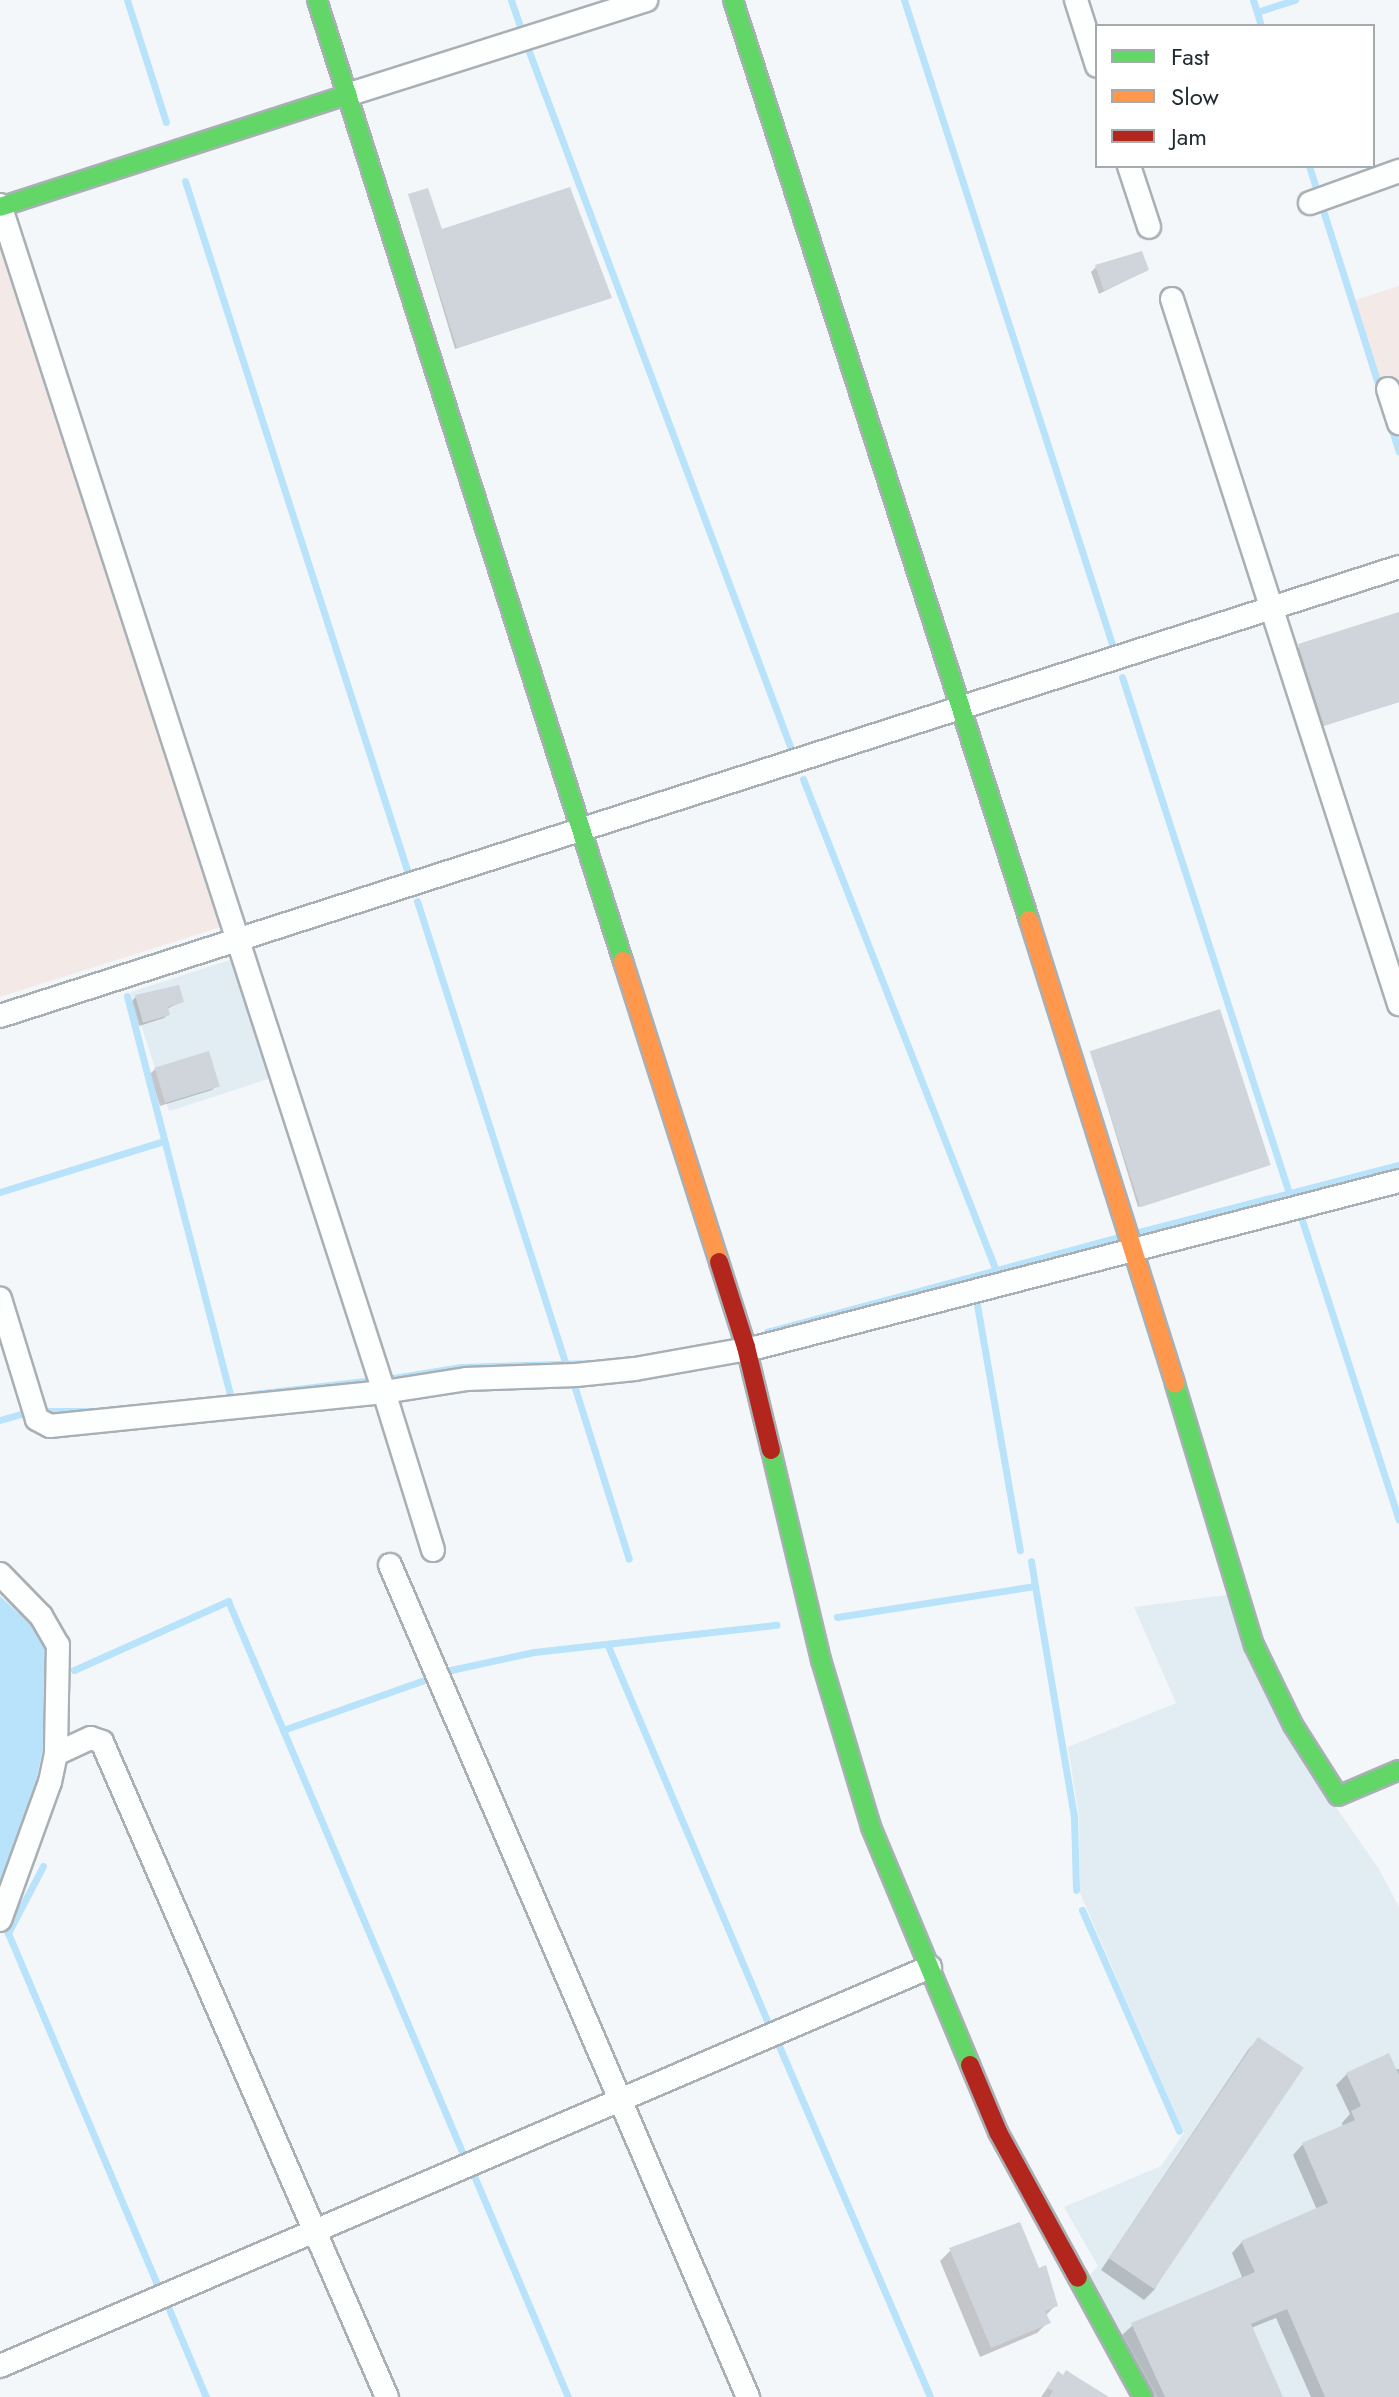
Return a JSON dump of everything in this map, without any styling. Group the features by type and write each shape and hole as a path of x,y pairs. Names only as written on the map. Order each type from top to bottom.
{"street":[{"path":"317,0 746,1347 821,1660 871,1827 998,2132 1143,2397"},
{"path":"433,1550 0,206 646,0"},
{"path":"733,0 1134,1247 1254,1645 1293,1725 1338,1796 1399,1770"},
{"path":"1076,0 1095,60"},
{"path":"1130,168 1149,227"},
{"path":"1317,200 1399,171"},
{"path":"1172,299 1399,1004"},
{"path":"1388,389 1399,423"},
{"path":"0,1016 1399,567"},
{"path":"0,1299 37,1419 50,1426 384,1392 466,1379 576,1375 635,1369 759,1347 1134,1247 1399,1181"},
{"path":"390,1565 617,2099 748,2397"},
{"path":"0,1574 41,1616 58,1645 56,1754 50,1782 0,1920"},
{"path":"56,1754 91,1738 102,1742 110,1757 387,2397"},
{"path":"0,2366 930,1967"}],"shaded area":[{"path":"0,222 221,927 0,997"},
{"path":"1399,286 1399,385 1383,390 1355,300"},
{"path":"236,958 275,1077 169,1111 130,992"},
{"path":"1234,1594 1324,1790 1379,1869 1399,1907 1399,2397 1158,2397 1090,2275 1098,2266 1064,2207 1161,2166 1184,2133 1080,1893 1079,1817 1068,1747 1176,1703 1134,1607"}],"water":[{"path":"0,1596 36,1629 47,1652 49,1721 34,1791 0,1887"}],"building":[{"path":"570,187 612,298 457,348 408,194 428,188 442,229"},
{"path":"1142,251 1149,270 1104,291 1095,265"},
{"path":"1399,612 1399,702 1324,726 1298,644"},
{"path":"179,985 184,1002 168,1007 170,1015 143,1023 135,995"},
{"path":"1220,1009 1271,1165 1140,1207 1090,1051"},
{"path":"209,1051 220,1086 165,1103 154,1068"},
{"path":"1258,2037 1304,2068 1154,2289 1109,2258"},
{"path":"1389,2053 1399,2075 1399,2397 1325,2397 1287,2309 1251,2324 1283,2397 1165,2397 1131,2323 1255,2272 1241,2241 1328,2203 1302,2143 1355,2120 1351,2111 1361,2106 1346,2073"},
{"path":"1020,2222 1039,2268 1046,2265 1058,2306 1045,2311 1051,2323 991,2348 949,2248"},
{"path":"1066,2370 1109,2397 1049,2397 1053,2391 1047,2388 1058,2371 1063,2375"}],"waterway":[{"path":"127,0 166,122"},
{"path":"511,0 521,29"},
{"path":"904,0 1112,644"},
{"path":"1253,0 1257,12 1295,0"},
{"path":"1257,12 1260,24"},
{"path":"528,49 790,746"},
{"path":"1310,168 1381,393"},
{"path":"185,181 407,870"},
{"path":"1390,424 1399,452"},
{"path":"1122,677 1289,1193"},
{"path":"803,779 995,1268"},
{"path":"417,901 567,1367"},
{"path":"127,996 231,1397"},
{"path":"0,1192 164,1141"},
{"path":"1139,1232 1399,1165"},
{"path":"1301,1217 1399,1520"},
{"path":"767,1332 1118,1237"},
{"path":"976,1299 1020,1550"},
{"path":"387,1379 461,1367 592,1363"},
{"path":"253,1394 373,1380"},
{"path":"574,1385 629,1559"},
{"path":"49,1411 98,1411"},
{"path":"0,1420 28,1412"},
{"path":"837,1617 1035,1586 1031,1561"},
{"path":"1035,1586 1074,1817 1076,1890"},
{"path":"74,1670 228,1601 283,1730 430,1678"},
{"path":"446,1671 534,1652 776,1625"},
{"path":"608,1646 769,2026"},
{"path":"283,1730 465,2158"},
{"path":"43,1866 8,1933 160,2291"},
{"path":"1082,1910 1179,2131"},
{"path":"776,2039 930,2397"},
{"path":"472,2171 568,2397"},
{"path":"166,2302 206,2397"}],"traffic: fast":[{"path":"317,0 623,961"},
{"path":"733,0 1029,920"},
{"path":"0,207 347,95"},
{"path":"1175,1384 1254,1645 1293,1725 1338,1796 1399,1770"},
{"path":"771,1450 821,1660 871,1827 970,2065"},
{"path":"1078,2278 1143,2397"}],"traffic: slow":[{"path":"1029,920 1175,1384"},
{"path":"623,961 719,1262"}],"traffic: jam":[{"path":"719,1262 746,1347 771,1450"},
{"path":"970,2065 998,2132 1078,2278"}]}
